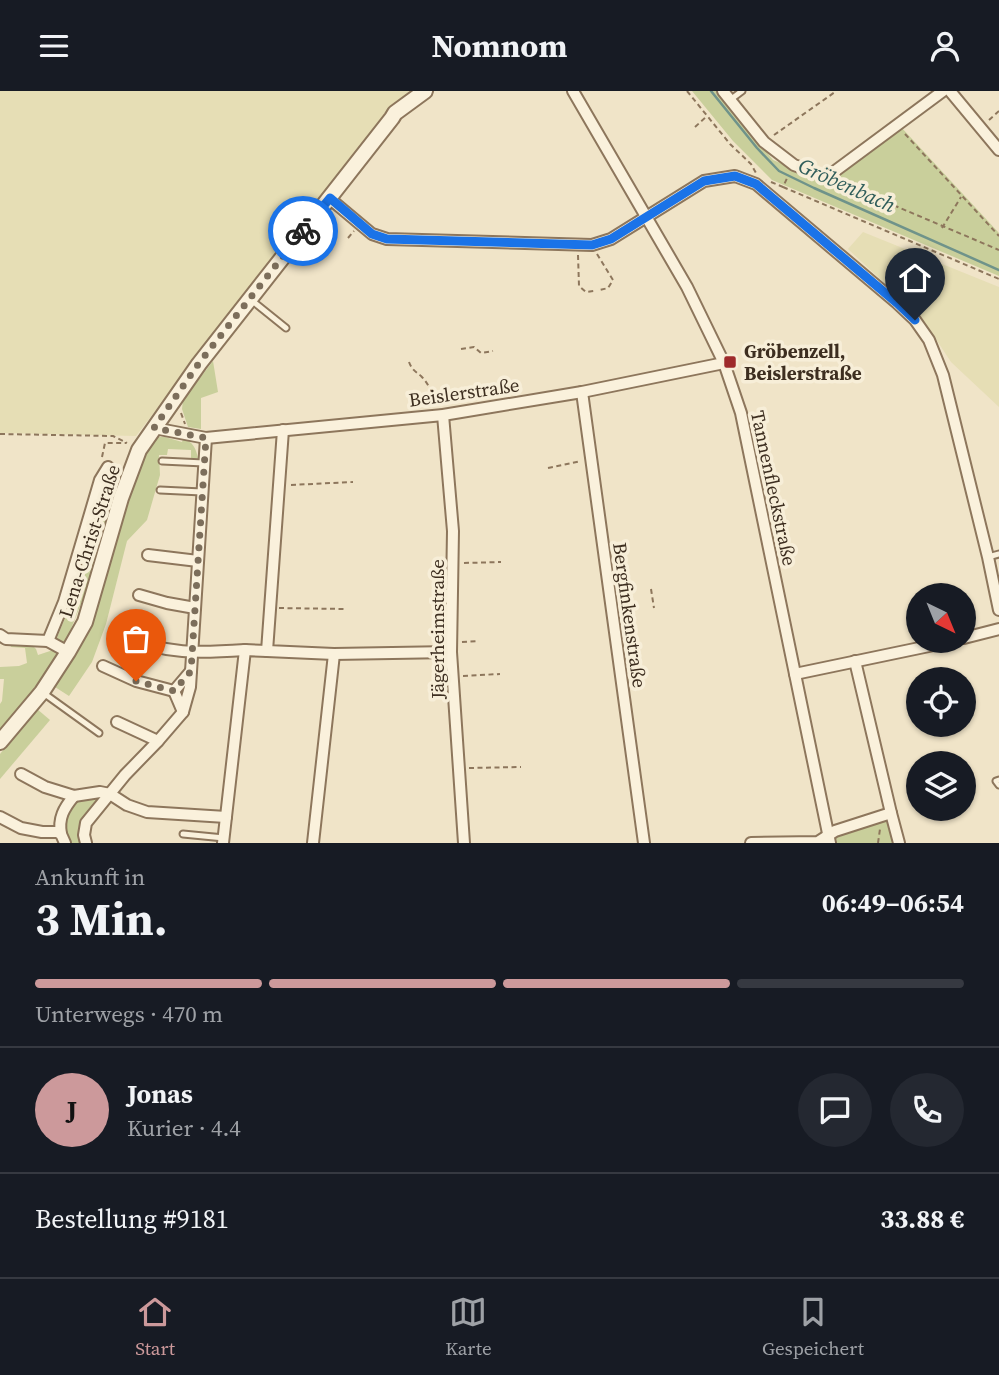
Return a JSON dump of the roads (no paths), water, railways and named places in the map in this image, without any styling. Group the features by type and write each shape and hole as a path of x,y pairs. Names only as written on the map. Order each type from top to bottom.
{"street":[{"name":"Lena-Christ-Straße","path":"0,742 42,692 85,622 121,498 139,450 199,363 396,113 425,91"},
{"name":"Tannenfleckstraße","path":"573,91 681,276 724,363 741,413 829,840"},
{"path":"726,95 764,142 794,165 827,177 943,91"},
{"path":"950,91 999,150"},
{"path":"330,198 372,234 387,239 592,245 611,239 704,181 735,176 756,184 897,303 915,320 929,340 943,375 993,556 999,610"},
{"name":"Beislerstraße","path":"154,428 206,438 283,430 582,392 724,363"},
{"name":"Bergfinkenstraße","path":"582,392 644,843"},
{"name":"Jägerheimstraße","path":"439,412 450,486 454,563 452,677 464,843"},
{"path":"267,650 283,430"},
{"path":"86,843 83,835 86,823 125,775 183,712 190,687 206,438"},
{"path":"48,641 64,602 100,480 108,467"},
{"path":"148,555 198,561"},
{"path":"139,595 195,608"},
{"path":"976,635 999,629"},
{"path":"0,635 6,639 48,641 68,652"},
{"path":"123,635 153,647 192,653 267,650 334,653 451,647"},
{"path":"223,841 245,650"},
{"path":"795,674 906,651"},
{"path":"313,843 334,653"},
{"path":"855,661 887,813 899,843"},
{"path":"103,666 136,681 174,691"},
{"path":"174,691 191,671"},
{"path":"174,691 183,712"},
{"path":"117,722 158,741"},
{"path":"21,774 44,787 74,796 100,792 110,794 127,805 147,812 226,817"},
{"path":"63,839 59,823 64,808 74,796"},
{"path":"751,843 829,840 835,831 887,813"},
{"path":"0,817 20,828 57,832 63,839"}],"lane":[{"path":"726,95 742,91"},
{"path":"250,299 286,328"},
{"path":"162,461 204,463"},
{"path":"160,490 202,492"},
{"path":"42,692 99,733"},
{"path":"183,834 223,841"}],"waterway":[{"name":"Gröbenbach","path":"711,91 779,171 999,270"}],"place":[{"name":"Gröbenzell, Beislerstraße","path":"730,362"}]}
